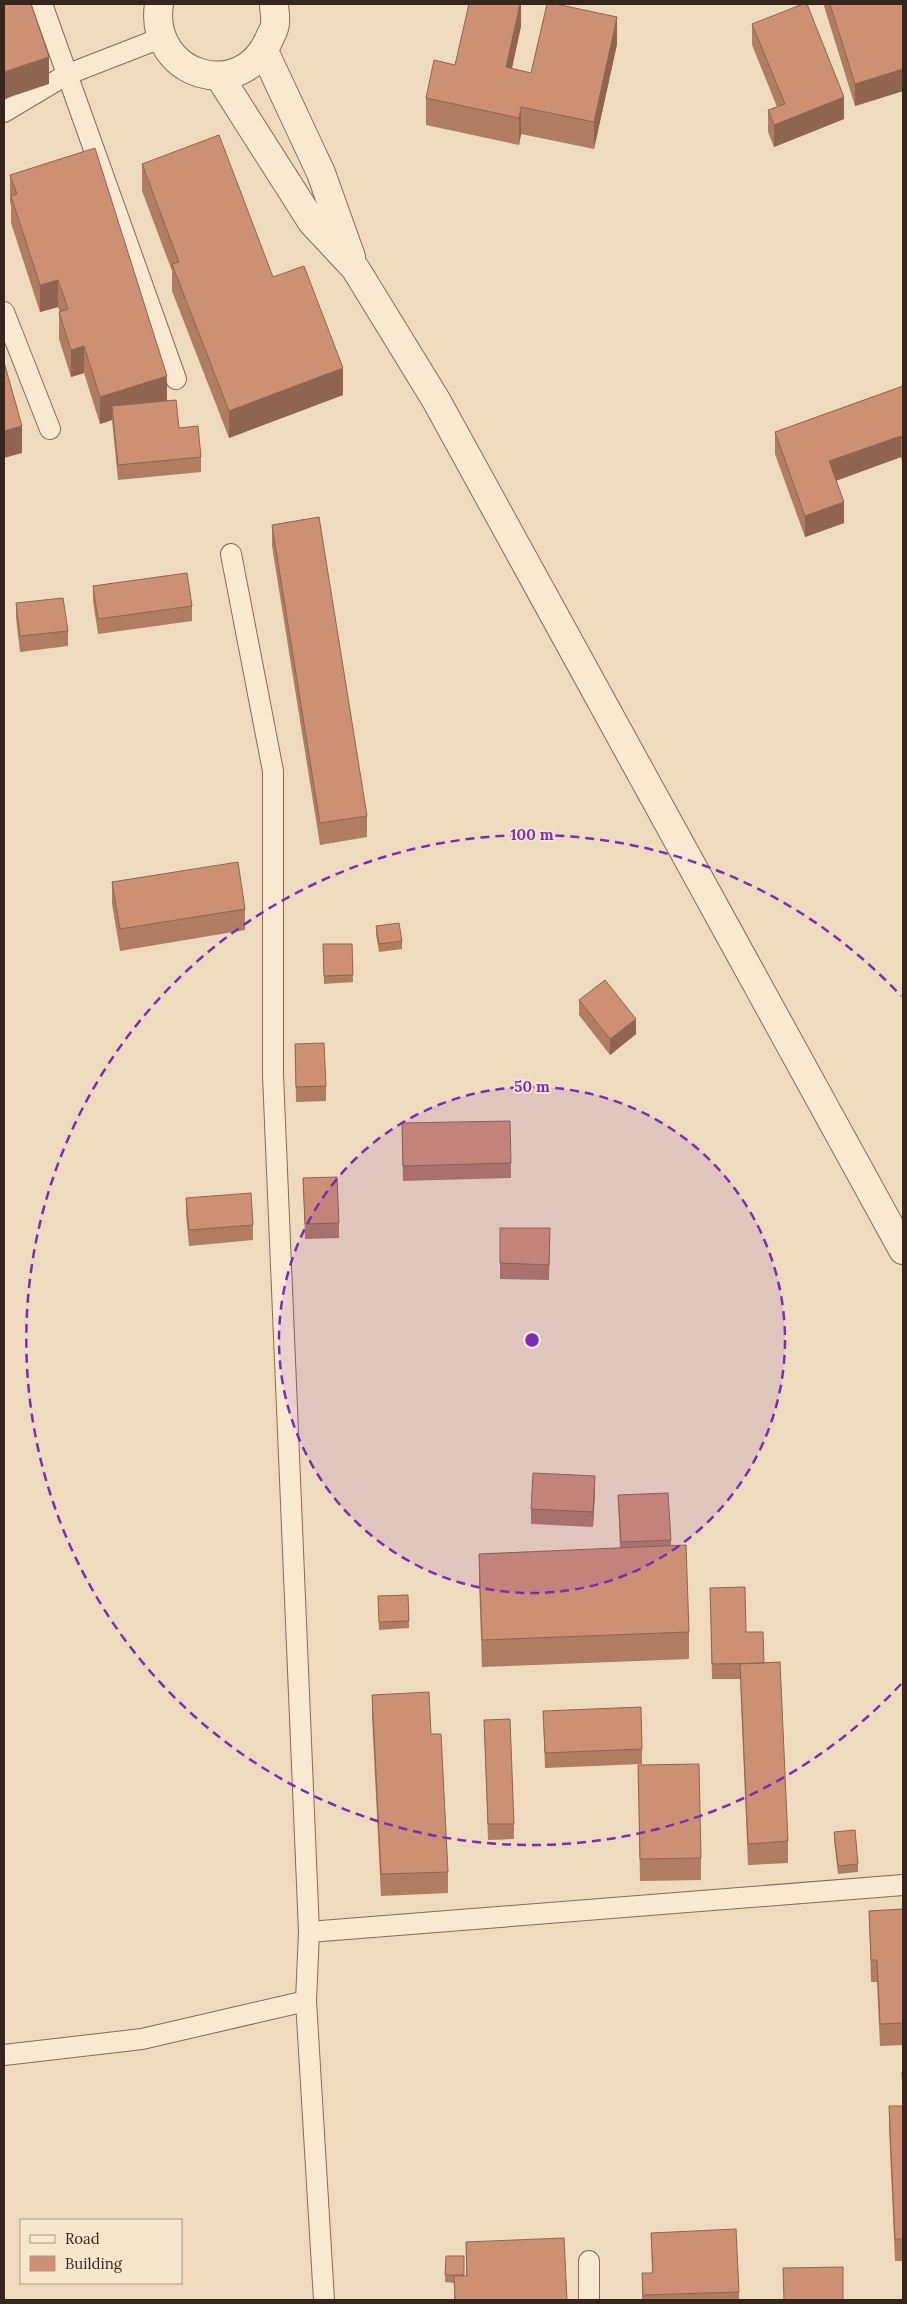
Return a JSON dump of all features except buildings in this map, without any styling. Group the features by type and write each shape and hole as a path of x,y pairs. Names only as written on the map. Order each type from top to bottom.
{"street":[{"path":"159,4 157,18 161,38 168,51 183,65 208,75 219,76 248,68 264,51 276,23 274,4"},
{"path":"264,51 321,173 355,268"},
{"path":"219,76 312,222 355,268 436,400 903,1250"}],"lane":[{"path":"42,4 176,380"},
{"path":"4,112 66,75 161,38"},
{"path":"4,312 50,429"},
{"path":"230,554 274,771 274,1075 309,1932 306,2001 324,2300"},
{"path":"309,1932 903,1885"},
{"path":"4,2055 142,2039 306,2001"},
{"path":"588,2300 589,2261"}]}
